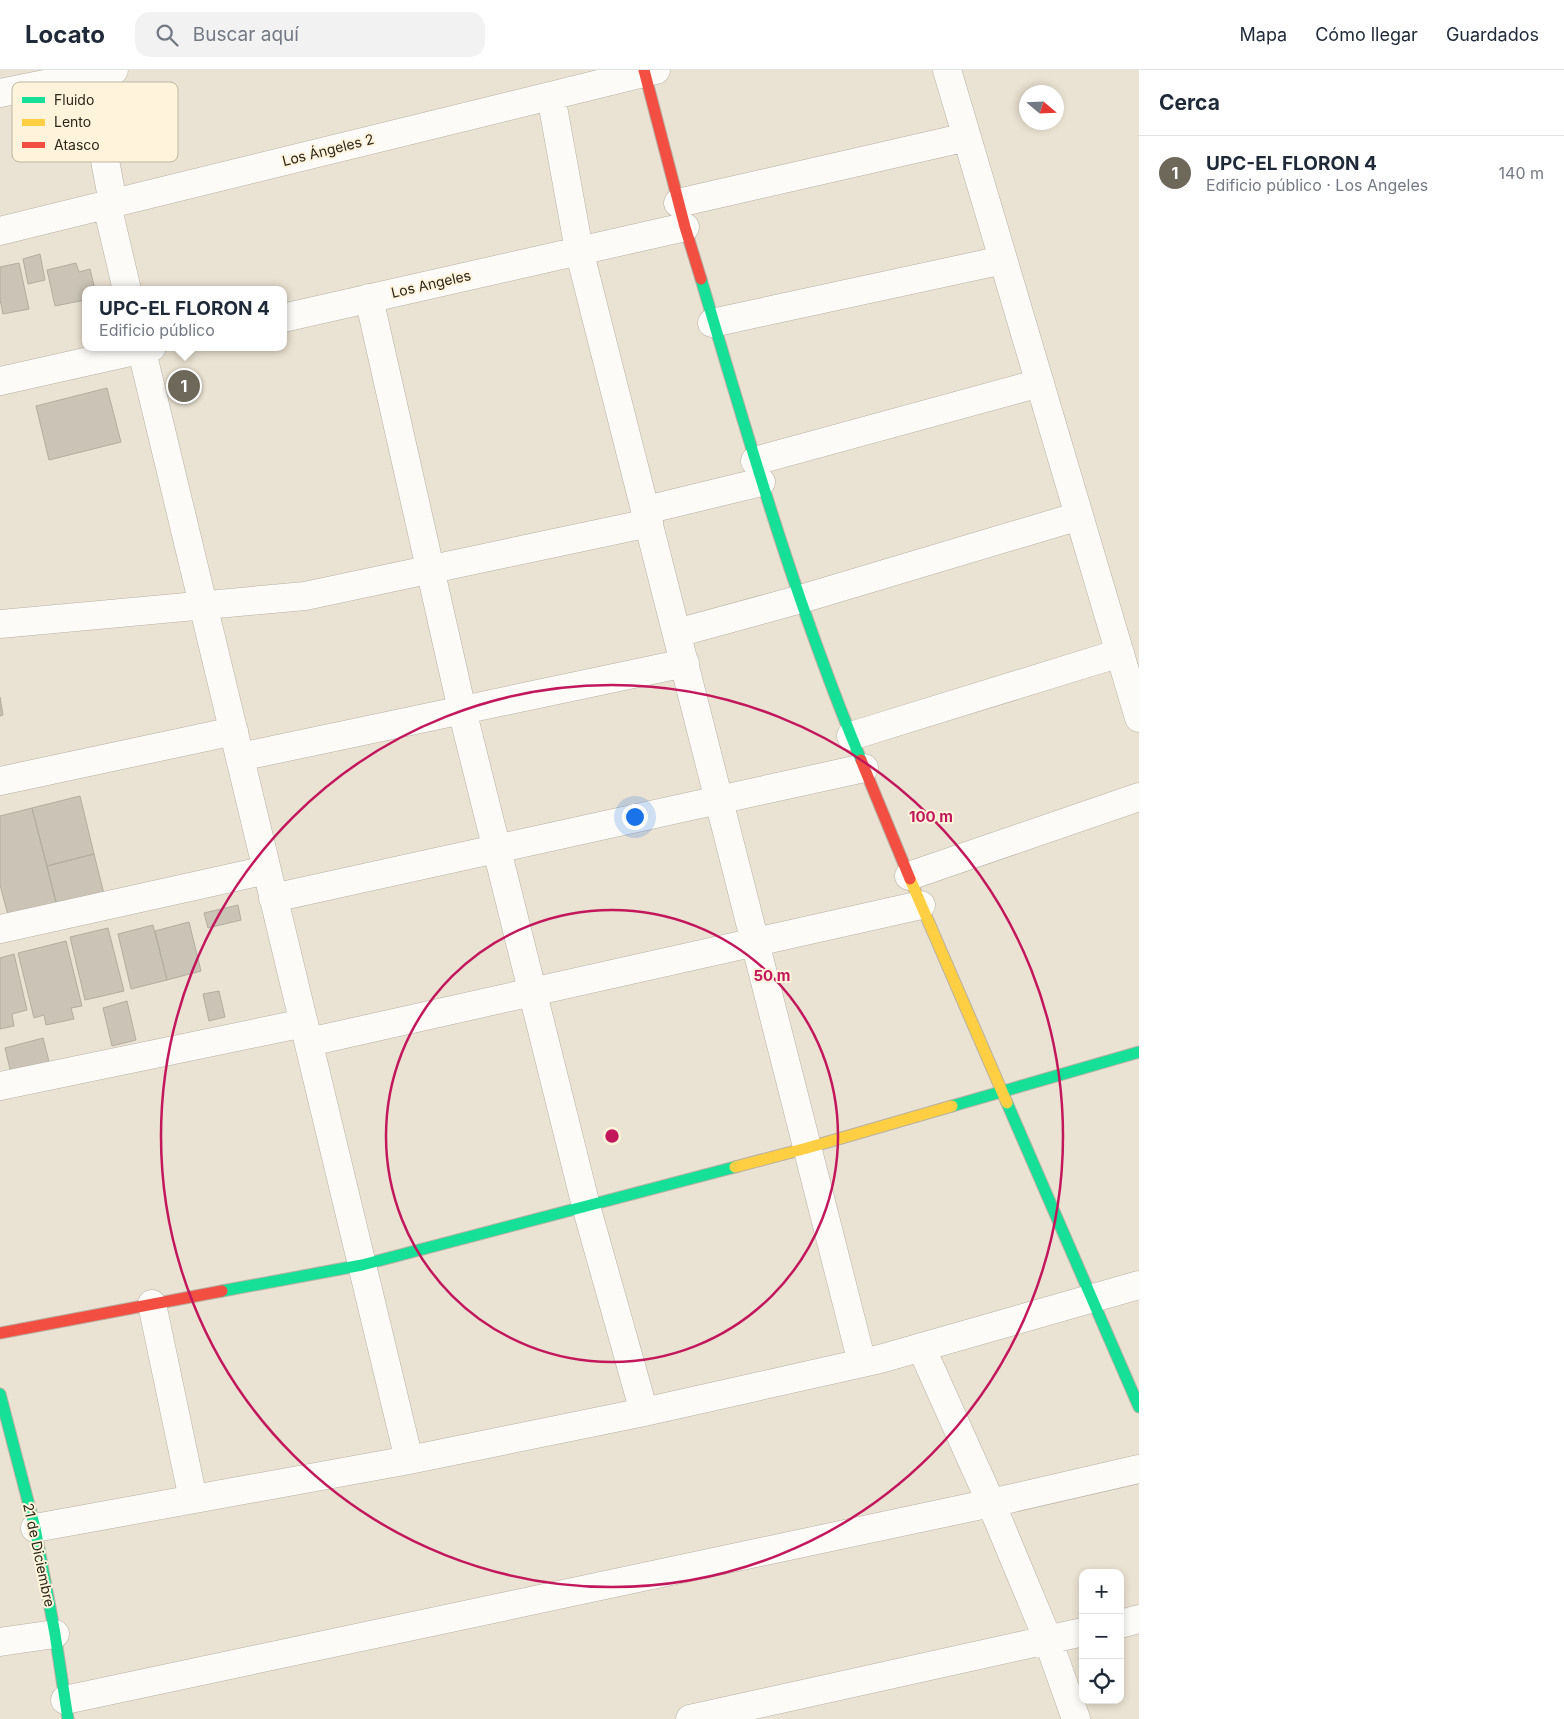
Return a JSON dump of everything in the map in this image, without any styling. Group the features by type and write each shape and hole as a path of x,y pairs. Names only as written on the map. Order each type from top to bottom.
{"street":[{"path":"947,70 1139,718"},
{"path":"651,71 682,215 712,323 758,472 801,599 851,736 921,905 1139,1407"},
{"name":"Los Ángeles 2","path":"0,231 651,71"},
{"path":"53,82 102,72"},
{"path":"551,96 579,250 862,1363"},
{"name":"Los Angeles","path":"287,317 579,250 682,215 966,137"},
{"path":"107,162 110,204 126,286"},
{"path":"712,323 1003,260"},
{"path":"370,298 462,710 586,1206 644,1412"},
{"path":"0,381 132,351"},
{"path":"146,351 203,605 409,1460"},
{"path":"0,624 306,596 430,570 647,517 758,472 1040,383"},
{"path":"676,633 801,599 1079,516"},
{"path":"851,736 1120,653"},
{"path":"0,781 462,710 684,663"},
{"path":"274,898 864,768"},
{"path":"910,876 1139,797"},
{"path":"0,929 267,870"},
{"path":"0,1086 532,992 921,905"},
{"path":"0,1333 362,1265 807,1148 1139,1052"},
{"path":"35,1528 409,1460 644,1412 862,1363 1139,1285"},
{"path":"152,1304 193,1499"},
{"path":"920,1347 991,1503 1048,1640 1076,1719"},
{"name":"21 de Diciembre","path":"0,1394 35,1528 55,1634 66,1709"},
{"path":"66,1709 1139,1469"},
{"path":"1124,1623 1139,1619"},
{"path":"690,1719 1079,1633"},
{"path":"0,1642 55,1634"}],"building":[{"path":"40,254 45,280 28,284 23,259"},
{"path":"19,263 29,309 3,314 0,299 0,267"},
{"path":"76,263 79,272 90,269 94,286 82,286 82,301 55,306 47,270"},
{"path":"107,388 121,442 49,460 36,406"},
{"path":"0,697 3,715 0,716"},
{"path":"80,796 94,854 47,866 32,808"},
{"path":"32,808 56,903 8,915 0,885 0,816"},
{"path":"94,854 107,906 60,917 47,866"},
{"path":"238,905 241,920 208,928 204,913"},
{"path":"189,922 201,971 167,980 155,931"},
{"path":"153,925 167,980 131,989 118,934"},
{"path":"108,928 124,991 85,1000 70,937"},
{"path":"66,941 82,1006 71,1008 74,1019 46,1025 44,1015 34,1018 18,953"},
{"path":"14,954 27,1010 12,1014 14,1026 0,1029 0,958"},
{"path":"219,991 225,1017 209,1021 203,994"},
{"path":"127,1001 136,1040 112,1046 103,1008"},
{"path":"43,1038 52,1073 13,1082 5,1048"}],"traffic: fast":[{"path":"701,279 794,582 837,701 861,760"},
{"path":"952,1106 1139,1052"},
{"path":"1007,1103 1139,1407"},
{"path":"222,1291 362,1265 735,1167"},
{"path":"0,1394 35,1528 55,1634 68,1719"}],"traffic: slow":[{"path":"910,879 1007,1103"},
{"path":"735,1167 952,1106"}],"traffic: jam":[{"path":"644,70 685,227 701,279"},
{"path":"861,760 910,879"},
{"path":"0,1333 222,1291"}],"place":[{"name":"UPC-EL FLORON 4","path":"184,386"}]}
